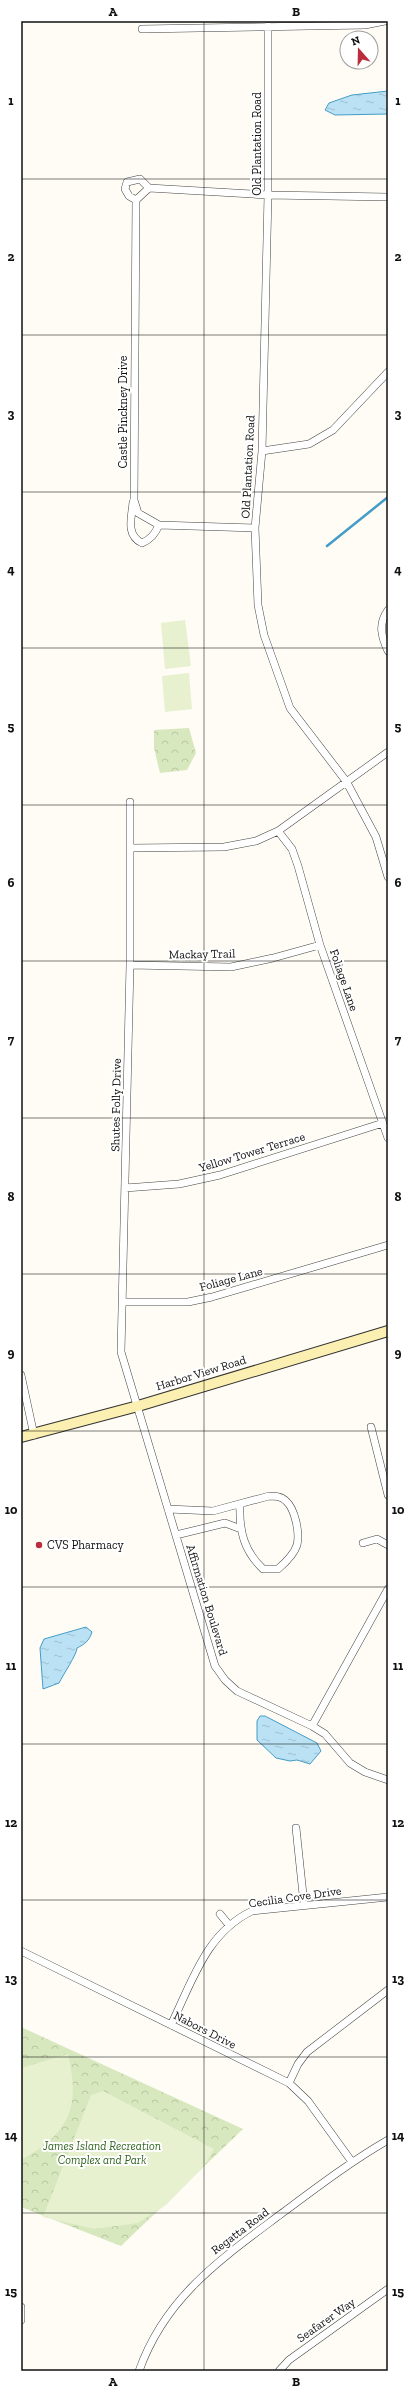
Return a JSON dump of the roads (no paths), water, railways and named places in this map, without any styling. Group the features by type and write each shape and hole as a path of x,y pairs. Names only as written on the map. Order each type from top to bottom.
{"main road":[{"name":"Harbor View Road","path":"21,1437 34,1435 138,1406 388,1331"}],"street":[{"path":"142,29 366,25 385,21"},
{"name":"Old Plantation Road","path":"268,26 268,195 262,451 256,528 258,605 264,635 290,708 346,781 376,838 388,876"},
{"path":"149,188 136,200 129,196 125,189 127,182 140,179 149,188 268,195 388,197"},
{"name":"Castle Pinckney Drive","path":"136,200 134,500 130,528 137,540 142,543 155,534 159,525"},
{"path":"262,451 309,444 333,430 388,372"},
{"path":"134,500 138,513 159,525 256,528"},
{"path":"388,610 381,625 382,638 388,651"},
{"path":"131,848 224,847 256,841 278,831 388,752"},
{"name":"Shutes Folly Drive","path":"130,802 130,965 121,1352 138,1406"},
{"name":"Foliage Lane","path":"278,831 292,849 320,945 388,1138"},
{"name":"Mackay Trail","path":"130,965 231,967 273,958 320,945"},
{"name":"Yellow Tower Terrace","path":"125,1188 179,1184 220,1175 383,1123"},
{"name":"Foliage Lane","path":"123,1302 188,1302 212,1297 388,1245"},
{"path":"21,1374 34,1435"},
{"name":"Affirmation Boulevard","path":"138,1406 215,1666 225,1680 237,1691 312,1726 325,1734 350,1763 365,1772 388,1780"},
{"path":"371,1427 388,1494"},
{"path":"168,1509 213,1511 226,1506 240,1505 269,1496 278,1496 286,1500 296,1522 297,1544 287,1561 278,1569 263,1569 247,1550 241,1529 240,1505"},
{"path":"176,1535 225,1523 241,1529"},
{"path":"363,1543 377,1540 388,1545"},
{"path":"312,1726 388,1589"},
{"path":"296,1828 304,1904"},
{"name":"Cecilia Cove Drive","path":"171,2025 204,1956 214,1941 229,1925 252,1911 304,1904 388,1897"},
{"path":"220,1914 229,1925"},
{"name":"Nabors Drive","path":"21,1950 288,2084 308,2101 352,2162"},
{"path":"288,2084 298,2064 307,2052 388,1990"},
{"name":"Regatta Road","path":"139,2371 145,2353 169,2314 188,2288 218,2261 352,2162 388,2140"},
{"name":"Seafarer Way","path":"279,2371 289,2360 388,2289"},
{"path":"21,2307 21,2320"}],"water":[{"path":"388,91 388,114 335,115 325,110 329,103 352,95"},
{"path":"86,1627 92,1632 90,1638 77,1648 59,1683 43,1689 40,1648 44,1639"},
{"path":"260,1716 265,1716 317,1743 321,1751 310,1764 297,1760 290,1761 276,1758 257,1740 257,1721"}],"waterway":[{"path":"327,546 388,497"}],"place":[{"name":"CVS Pharmacy","path":"39,1545"}],"park label":[{"name":"James Island Recreation Complex and Park","path":"102,2153"}]}
